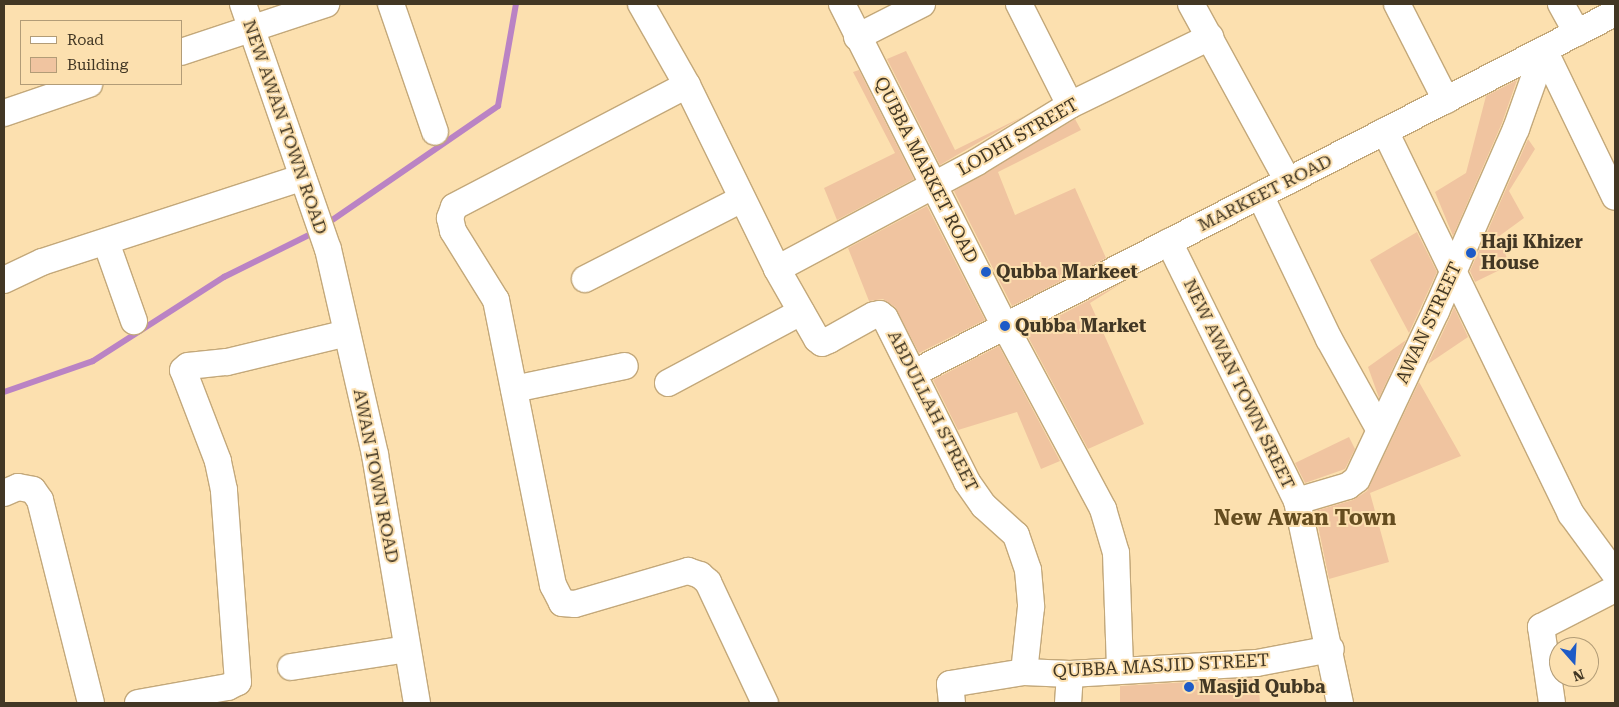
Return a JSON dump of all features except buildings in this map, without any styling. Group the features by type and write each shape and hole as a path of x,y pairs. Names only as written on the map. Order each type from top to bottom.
{"street":[{"name":"NEW AWAN TOWN ROAD","path":"243,4 328,249"},
{"path":"182,52 326,4"},
{"path":"390,4 435,132"},
{"name":"ABDULLAH STREET","path":"641,4 687,85 777,269 817,339 822,342 880,314 914,373 967,482 984,506 1016,535 1028,570 1031,607 1024,672"},
{"name":"QUBBA MARKET ROAD","path":"842,4 857,37 935,184 1005,326 1103,508 1116,553 1120,670"},
{"path":"857,37 922,4"},
{"path":"1019,4 1070,106"},
{"path":"1191,4 1288,181"},
{"path":"1397,4 1446,100"},
{"path":"1561,4 1577,33"},
{"name":"MARKEET ROAD","path":"914,373 1615,13"},
{"name":"LODHI STREET","path":"777,269 935,184 1070,106 1210,38"},
{"path":"1544,50 1615,197"},
{"name":"AWAN STREET","path":"1297,501 1354,484 1452,273 1516,129 1544,50"},
{"path":"4,113 86,85"},
{"path":"687,85 454,207 450,218 452,231 496,300 553,585 562,603 575,604 688,571 700,575 708,582 765,703"},
{"path":"1385,131 1432,224 1452,273 1571,514 1615,574"},
{"path":"4,280 42,262 304,177"},
{"path":"1260,196 1329,339 1379,428"},
{"path":"585,279 742,199"},
{"path":"106,242 134,321"},
{"name":"NEW AWAN TOWN SREET","path":"1169,242 1297,501 1312,581 1331,649 1340,703"},
{"name":"AWAN TOWN ROAD","path":"328,249 375,455 417,703"},
{"path":"668,383 802,312"},
{"path":"138,703 228,687 238,682 224,490 218,461 183,370 188,366 227,362 347,333"},
{"path":"514,389 625,366"},
{"path":"4,493 18,487 33,490 40,500 91,703"},
{"path":"1552,703 1541,627 1615,589"},
{"path":"291,667 408,649"},
{"name":"QUBBA MASJID STREET","path":"952,703 950,684 1024,672 1070,674 1258,663 1331,649"},
{"path":"1068,703 1070,674"}],"waterway":[{"path":"325,225 498,106 516,4"},
{"path":"4,392 93,361 224,277 315,232"}],"place":[{"name":"Haji Khizer House","path":"1471,253"},
{"name":"Qubba Markeet","path":"986,272"},
{"name":"Qubba Market","path":"1005,326"},
{"name":"Masjid Qubba","path":"1189,687"}],"district":[{"name":"New Awan Town","path":"1305,518"}]}
